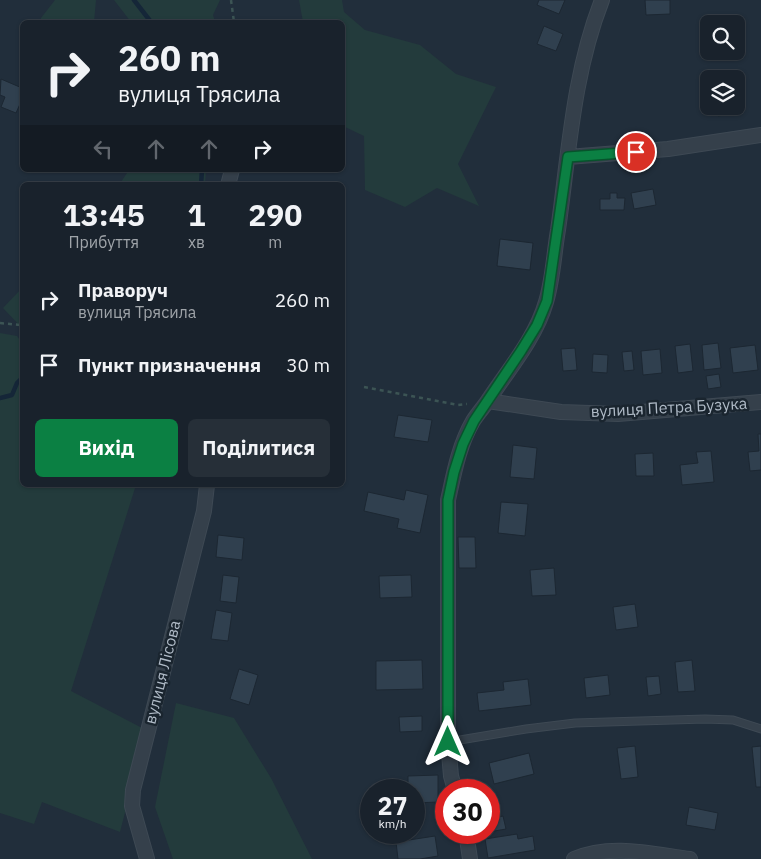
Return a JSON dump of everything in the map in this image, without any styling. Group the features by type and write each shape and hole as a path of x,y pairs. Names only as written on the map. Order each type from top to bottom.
{"street":[{"path":"452,779 448,742 448,500 463,444 474,421 533,332 547,301 573,110 589,41 602,0"},
{"path":"568,157 668,150 761,135"},
{"name":"вулиця Петра Бузука","path":"488,401 560,412 618,414 761,402"},
{"name":"вулиця Лісова","path":"147,859 132,806 133,790 204,511 207,487"},
{"path":"468,844 470,859"},
{"path":"574,859 591,852 610,850 627,850 690,859"}],"lane":[{"path":"448,742 575,723 705,719 733,720 761,729"}],"path":[{"path":"231,0 234,20"},
{"path":"0,323 20,325"},
{"path":"364,387 458,405 488,401"}],"green space":[{"path":"55,0 96,0 94,20 41,20"},
{"path":"114,0 220,0 213,15 214,20 129,20"},
{"path":"299,0 342,0 344,12 365,30 420,45 456,74 496,87 458,164 479,206 437,188 405,207 365,190 364,136 345,127 345,20 303,20"},
{"path":"128,172 206,172 205,182 121,182"},
{"path":"20,290 20,326 3,308"},
{"path":"0,333 17,336 20,340 20,487 135,487 71,691 146,730 120,832 42,802 34,824 0,813"},
{"path":"176,703 234,718 271,778 312,859 173,859 155,807"}],"building":[{"path":"539,0 565,0 559,14 537,5"},
{"path":"645,0 670,0 670,14 646,15"},
{"path":"544,26 563,34 556,51 537,44"},
{"path":"1,79 20,87 20,104 16,113 1,107 5,97 0,95"},
{"path":"653,189 656,205 634,209 631,193"},
{"path":"610,193 617,193 617,198 625,198 624,210 600,210 600,199 610,199"},
{"path":"500,239 533,243 530,270 497,266"},
{"path":"718,343 721,368 704,370 702,345"},
{"path":"690,344 693,371 678,373 675,346"},
{"path":"755,345 758,370 733,373 730,348"},
{"path":"575,348 577,370 563,371 561,349"},
{"path":"660,349 662,373 643,375 641,351"},
{"path":"632,351 634,370 624,371 622,352"},
{"path":"593,354 608,355 607,373 592,372"},
{"path":"719,374 721,387 708,389 706,376"},
{"path":"398,415 432,420 428,442 394,437"},
{"path":"758,434 761,434 761,470 750,471 748,452 759,451"},
{"path":"513,445 537,448 534,479 510,477"},
{"path":"711,451 714,482 682,485 680,465 698,463 696,452"},
{"path":"653,453 654,476 636,476 635,454"},
{"path":"406,490 428,495 420,533 397,528 399,519 364,511 368,492 404,500"},
{"path":"501,502 528,504 525,536 498,533"},
{"path":"218,535 244,538 242,560 216,557"},
{"path":"458,537 475,537 476,568 459,568"},
{"path":"554,568 556,595 532,596 530,570"},
{"path":"223,575 239,577 236,603 220,601"},
{"path":"411,575 412,597 380,598 379,576"},
{"path":"635,604 638,627 616,630 613,607"},
{"path":"216,610 232,613 228,641 211,639"},
{"path":"422,660 423,689 376,690 376,661"},
{"path":"692,660 695,691 678,692 675,662"},
{"path":"239,669 258,675 249,705 230,699"},
{"path":"608,675 610,695 586,698 584,678"},
{"path":"659,676 661,694 648,696 646,677"},
{"path":"528,679 531,705 479,711 477,693 504,690 503,682"},
{"path":"422,716 422,731 400,732 399,717"},
{"path":"635,746 638,777 621,779 617,748"},
{"path":"761,746 761,787 756,787 752,747"},
{"path":"529,753 534,774 500,782 500,779 493,779 489,763"},
{"path":"438,775 438,779 435,779 435,802 425,803 425,779 408,779 408,776"},
{"path":"689,807 718,813 715,830 686,825"},
{"path":"503,816 506,829 500,830 500,817"},
{"path":"517,834 518,839 533,836 535,850 488,858 486,844 500,844 500,837"},
{"path":"435,836 438,856 420,859 398,859 396,844 425,844 425,838"}],"waterway":[{"path":"134,0 149,20"},
{"path":"201,182 202,172"},
{"path":"0,398 12,395 20,380"}],"route":[{"path":"448,742 448,500 454,472 463,444 474,421 537,325 547,301 568,157 636,152"}]}
